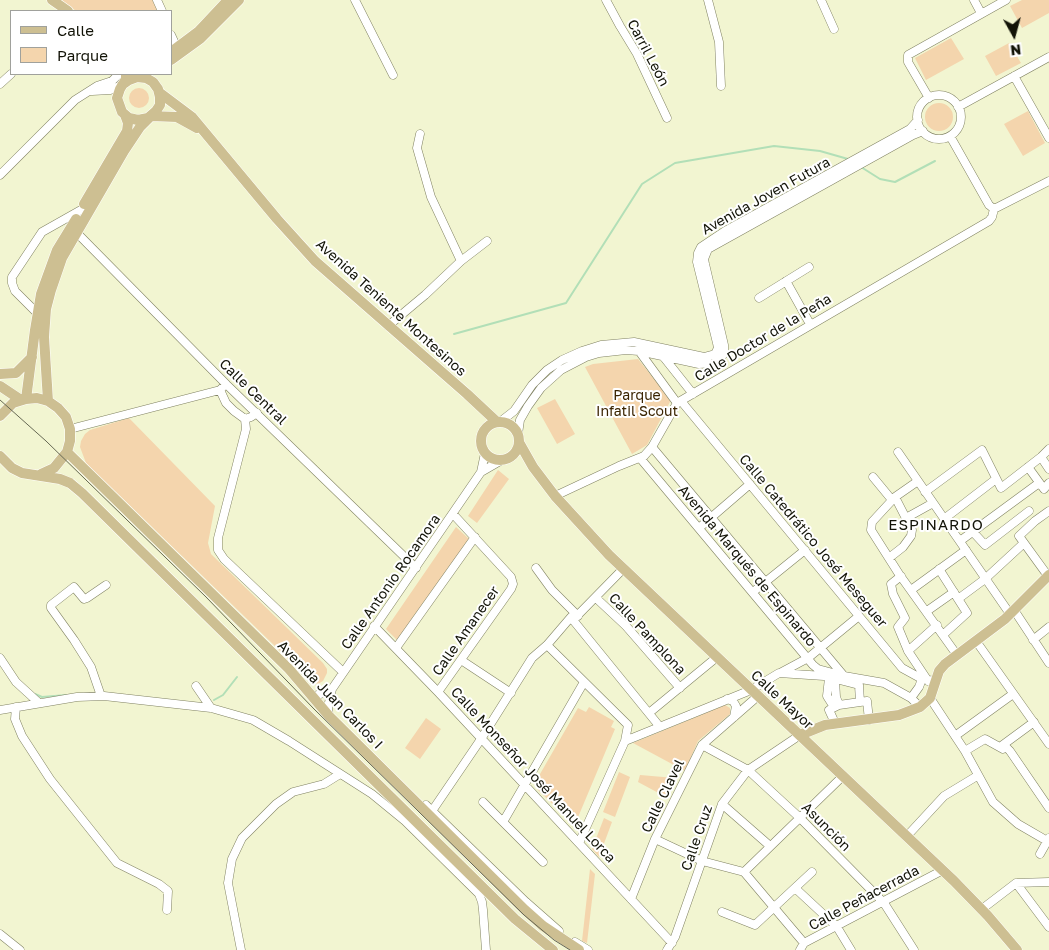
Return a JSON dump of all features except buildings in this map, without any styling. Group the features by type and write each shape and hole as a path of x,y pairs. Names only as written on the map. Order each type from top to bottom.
{"main road":[{"path":"52,0 67,10"},
{"path":"174,50 199,31 228,0"},
{"path":"172,59 200,39 239,0"},
{"path":"24,399 42,294 57,250 127,131 128,124 120,108 118,98 126,75"},
{"path":"122,85 142,75 150,80 159,91"},
{"path":"48,401 44,337 46,310 51,290 62,258 76,232 140,127 156,111 160,104 157,75"},
{"name":"Avenida Teniente Montesinos","path":"159,91 188,113 315,262 498,422"},
{"path":"125,115 138,120 150,116"},
{"name":"Avenida Teniente Montesinos","path":"150,116 177,117 192,124 205,135"},
{"path":"0,374 16,373 32,357"},
{"path":"0,386 24,399"},
{"path":"0,416 6,409 24,399 37,398 48,401 66,417 70,429 70,441 67,452 54,468 40,475"},
{"path":"482,408 487,427 481,440 484,453 500,461 512,457 517,451 519,439 509,424 498,422 487,427"},
{"name":"Calle Mayor","path":"519,439 533,467 586,532 943,870 982,909 1017,950"},
{"name":"Avenida Juan Carlos I","path":"67,452 288,669 525,910 556,935 579,950"},
{"path":"0,456 12,468"},
{"name":"Calle Mayor","path":"512,457 524,460 533,467"},
{"path":"0,469 12,468"},
{"name":"Avenida Juan Carlos I","path":"12,468 22,472 65,480 82,494 515,919 553,950"},
{"path":"800,735 825,725 899,715 920,707 930,698 928,680 945,664 1012,612 1048,576"}],"street":[{"path":"355,0 392,75"},
{"name":"Carril León","path":"606,0 637,54 667,118"},
{"path":"708,0 719,42 721,86"},
{"path":"821,0 834,29"},
{"path":"974,0 981,13"},
{"path":"929,98 908,62 908,55 1006,0"},
{"path":"958,107 1049,57"},
{"path":"0,84 10,75"},
{"path":"0,175 75,100 92,91 97,86 112,81 118,75"},
{"path":"1014,76 1049,138"},
{"path":"92,91 110,90 122,85"},
{"path":"937,95 946,96 953,100 958,107 961,120 955,132 950,136 934,138 922,131 918,120 918,112 922,104 929,98 937,95"},
{"name":"Avenida Joven Futura","path":"498,422 514,411 532,386 547,370 582,350 601,345 634,342 704,358 715,354 718,348 697,260 701,247 725,231 910,129 918,120"},
{"name":"Avenida Joven Futura","path":"519,439 520,420 541,388 561,370 586,357 599,353 626,350 714,364 724,354 724,345 704,259 708,250 922,131"},
{"path":"420,134 417,148 431,197 460,261"},
{"path":"950,136 990,207 994,209 1049,180"},
{"name":"Calle Doctor de la Peña","path":"679,402 989,221 994,209"},
{"path":"38,314 15,291 12,277 42,232 81,210"},
{"name":"Calle Central","path":"76,232 227,385 416,568"},
{"path":"388,326 460,261 487,241"},
{"path":"759,298 809,267"},
{"path":"786,280 810,324"},
{"path":"555,496 644,456 652,447 679,402 639,351"},
{"path":"662,356 693,394"},
{"path":"70,429 220,390 223,386 227,385"},
{"path":"220,390 226,403 245,419 246,429 218,538 218,550 224,559 344,672"},
{"name":"Calle Catedrático José Meseguer","path":"679,402 750,484 902,668 928,680"},
{"path":"245,419 257,413"},
{"name":"Avenida Marqués de Espinardo","path":"652,447 844,676"},
{"path":"925,492 982,450 1001,488 1048,450"},
{"path":"898,452 985,579 1049,663"},
{"name":"Calle Antonio Rocamora","path":"332,689 481,472 484,453"},
{"path":"1040,457 1049,469"},
{"name":"Avenida Marqués de Espinardo","path":"640,458 818,669 884,683 911,698 920,707"},
{"name":"Calle Antonio Rocamora","path":"481,472 500,461"},
{"path":"1028,467 1038,484 1044,489 1049,484"},
{"path":"873,476 893,498 912,530 911,536 903,547 889,558"},
{"path":"944,519 996,479"},
{"path":"918,481 893,498 872,522 871,530 957,655"},
{"path":"699,528 750,484"},
{"path":"960,541 1038,484"},
{"path":"1020,496 1035,521"},
{"path":"906,518 933,503"},
{"path":"973,532 985,545 1029,511"},
{"path":"1048,576 1019,536 1035,521 1049,512"},
{"path":"396,648 475,537 453,514"},
{"name":"Calle Amanecer","path":"438,692 513,584 511,577 475,537"},
{"path":"927,611 985,579 1024,543"},
{"path":"753,592 805,550"},
{"path":"911,590 966,550"},
{"path":"536,568 660,726"},
{"path":"432,811 482,739 532,658 547,645 571,617 575,618 624,569"},
{"path":"939,569 967,613 944,634"},
{"path":"901,576 891,584 893,594 905,618 898,627 908,651 928,680 919,687 911,698"},
{"path":"101,696 91,667 51,608 51,605 74,587 84,598 87,598 106,585"},
{"name":"Calle Pamplona","path":"596,598 626,626 680,688"},
{"path":"625,741 727,699 755,693 779,674 808,658 859,616"},
{"path":"908,651 937,625"},
{"name":"Calle Monseñor José Manuel Lorca","path":"374,626 631,899 668,948"},
{"path":"1033,640 1049,627"},
{"path":"976,641 1049,744"},
{"path":"547,645 638,735"},
{"path":"650,713 717,657"},
{"path":"0,658 16,682 39,703"},
{"path":"461,660 511,693"},
{"path":"779,674 803,674 859,685 860,702"},
{"path":"832,679 828,696 836,706"},
{"path":"503,822 584,682"},
{"path":"196,686 211,708"},
{"path":"323,706 332,689"},
{"path":"323,706 332,689"},
{"name":"Calle Clavel","path":"631,899 655,839 702,745 734,717 755,693"},
{"path":"955,736 1013,694"},
{"path":"0,710 39,703 101,696 211,708 243,716 264,726 372,794 405,820 479,894 482,902 486,950"},
{"path":"930,698 965,751 977,776 993,802 1018,824 1048,840 1040,854"},
{"path":"727,699 733,701 736,706 734,717"},
{"path":"835,723 830,710 836,706 867,701 869,720"},
{"path":"323,706 543,919 588,950"},
{"path":"16,707 15,719 22,736 50,779 117,863 159,884 168,891 166,910"},
{"path":"1000,747 1034,722"},
{"path":"579,843 625,741 628,725"},
{"name":"Calle Cruz","path":"668,948 722,804 748,770 800,735"},
{"path":"965,751 985,739 1003,749 1006,747 1010,750 1049,808"},
{"name":"Asunción","path":"702,745 748,770 800,818 884,903 914,950"},
{"path":"241,950 228,883 232,859 242,838 276,804 293,792 324,784 340,774"},
{"path":"744,872 842,776"},
{"path":"907,836 944,796 977,776"},
{"path":"483,802 543,862"},
{"path":"722,804 770,846"},
{"path":"655,839 702,860 744,872 775,907 802,947"},
{"name":"Calle Peñacerrada","path":"802,947 943,870"},
{"path":"722,912 755,925 812,872"},
{"path":"982,909 1016,883 1049,882"},
{"path":"1016,883 1049,927"},
{"path":"795,888 837,927 852,950"},
{"path":"0,934 20,950"}],"green space":[{"path":"62,0 154,0 158,10 75,10"},
{"path":"1022,0 1049,0 1049,13 1022,28 1010,6"},
{"path":"951,38 964,59 926,80 915,58"},
{"path":"1009,43 1021,63 996,76 985,56"},
{"path":"135,88 143,88 149,94 149,102 143,108 135,108 129,102 129,94"},
{"path":"939,103 949,107 953,117 949,127 939,131 929,127 925,117 929,107"},
{"path":"1028,111 1045,143 1023,156 1004,124"},
{"name":"Parque Infatil Scout","path":"638,359 671,400 647,445 632,454 585,367 593,364"},
{"path":"555,399 575,434 557,444 537,408"},
{"path":"129,418 215,506 208,543 211,554 323,663 327,673 323,681 318,684 310,680 86,463 80,447 85,434 90,430"},
{"path":"498,470 509,479 477,523 468,516"},
{"path":"456,527 469,539 397,640 386,629"},
{"path":"725,705 730,708 730,714 698,741 685,771 633,743"},
{"path":"589,707 614,721 611,727 615,729 576,822 571,822 537,789 540,786 536,781 578,708 586,712"},
{"path":"426,718 441,729 420,759 405,748"},
{"path":"619,772 630,777 615,817 603,812"},
{"path":"640,775 675,778 666,797 638,782"},
{"path":"604,818 612,822 599,857 592,849"},
{"path":"590,869 595,874 587,943 582,941"}],"waterway":[{"path":"454,334 566,303 642,184 675,163 774,146 820,151 848,159"},
{"path":"861,167 880,179 895,182 935,161"},
{"path":"214,700 223,695 237,677"},
{"path":"35,694 42,697 67,695"}],"tram line":[{"path":"0,400 46,441 206,597 314,709 524,915 554,940 570,950"}],"district":[{"name":"ESPINARDO","path":"936,525"}]}
